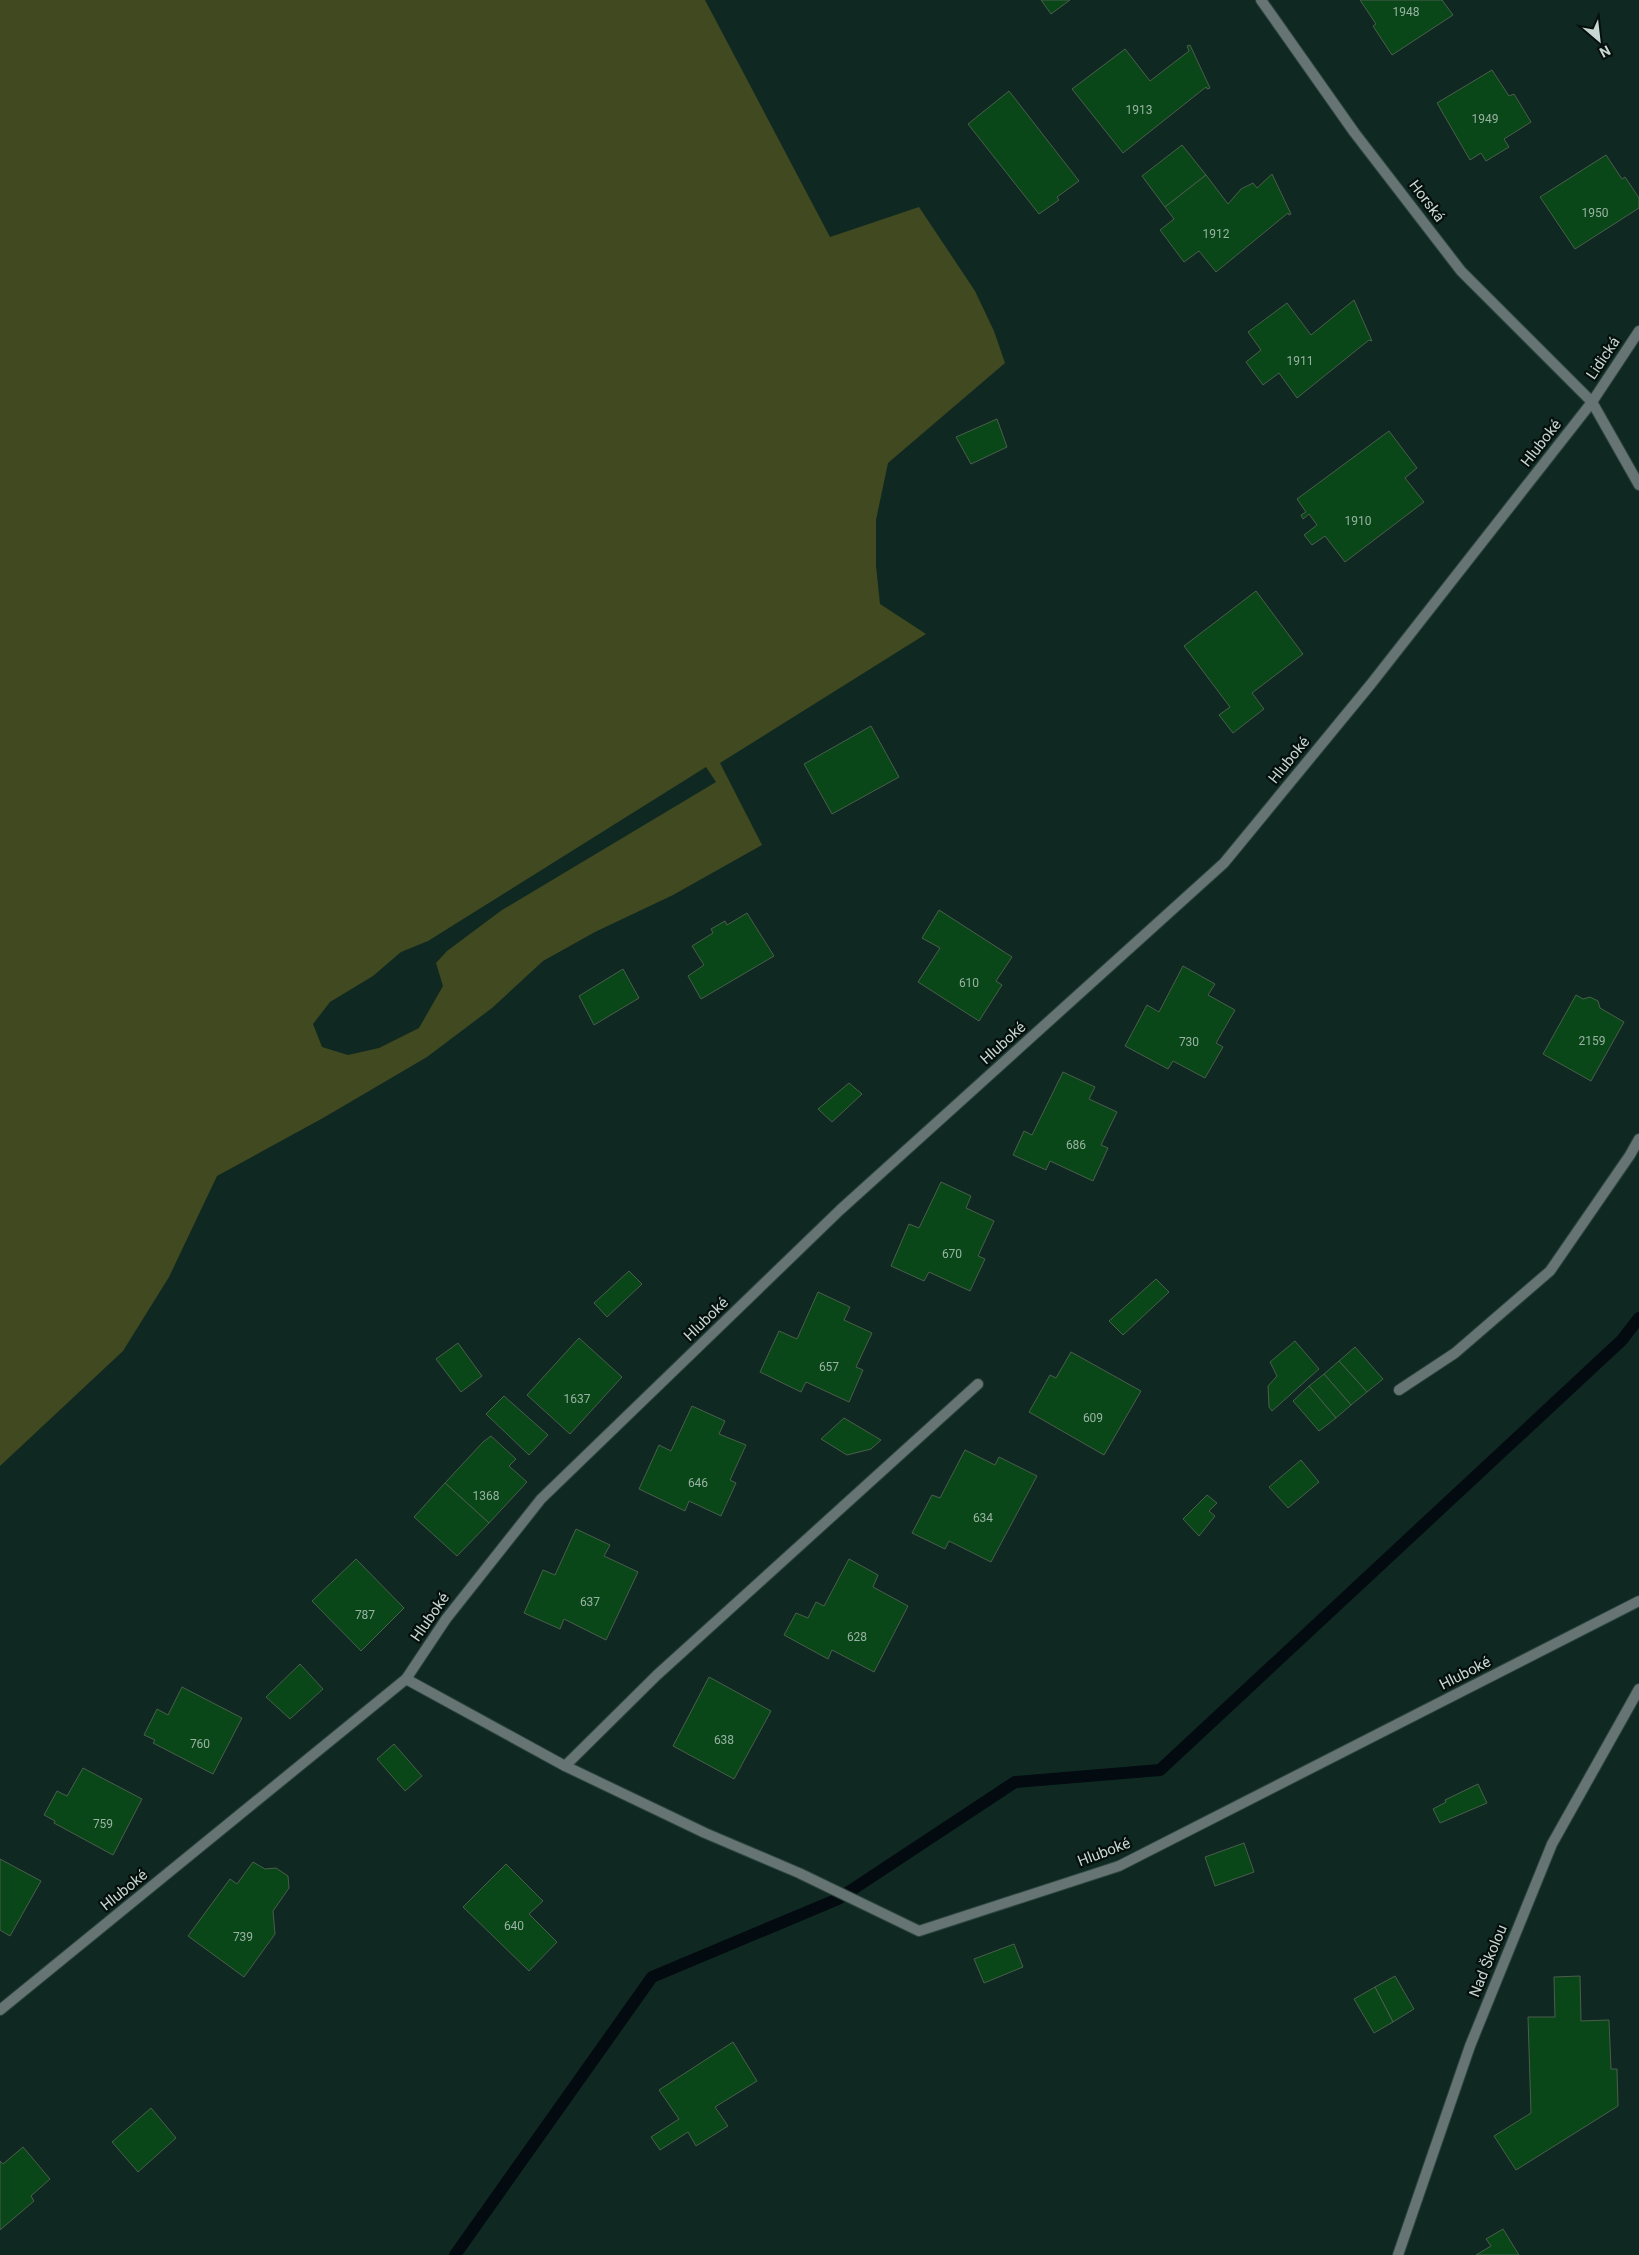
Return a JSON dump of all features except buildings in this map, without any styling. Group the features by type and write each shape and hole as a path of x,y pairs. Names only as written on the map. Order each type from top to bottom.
{"street":[{"name":"Horská","path":"1261,0 1354,132 1461,271 1592,402 1639,486"},
{"name":"Lidická","path":"1592,402 1639,331"},
{"name":"Hluboké","path":"0,2010 406,1679 446,1619 541,1499 840,1210 1224,863 1371,684 1592,402"},
{"path":"1399,1390 1455,1353 1550,1271 1639,1139"},
{"path":"565,1766 657,1675 978,1384"},
{"name":"Hluboké","path":"406,1679 565,1766 705,1833 816,1881 919,1931 1119,1866 1639,1601"},
{"name":"Nad Školou","path":"1398,2255 1470,2046 1552,1844 1638,1692"}],"green space":[{"path":"0,0 705,0 830,237 919,207 975,291 994,331 1005,363 888,463 876,520 876,566 880,604 926,634 720,763 762,845 673,895 595,932 543,961 492,1008 427,1057 323,1118 217,1176 169,1277 123,1351 0,1466","holes":["706,767 716,782 502,910 447,951 436,963 443,986 419,1028 379,1048 348,1055 322,1047 313,1024 330,1002 373,976 401,952 428,941"]}],"waterway":[{"path":"455,2255 652,1977 838,1899 1015,1782 1160,1770 1622,1340 1639,1318"}]}
